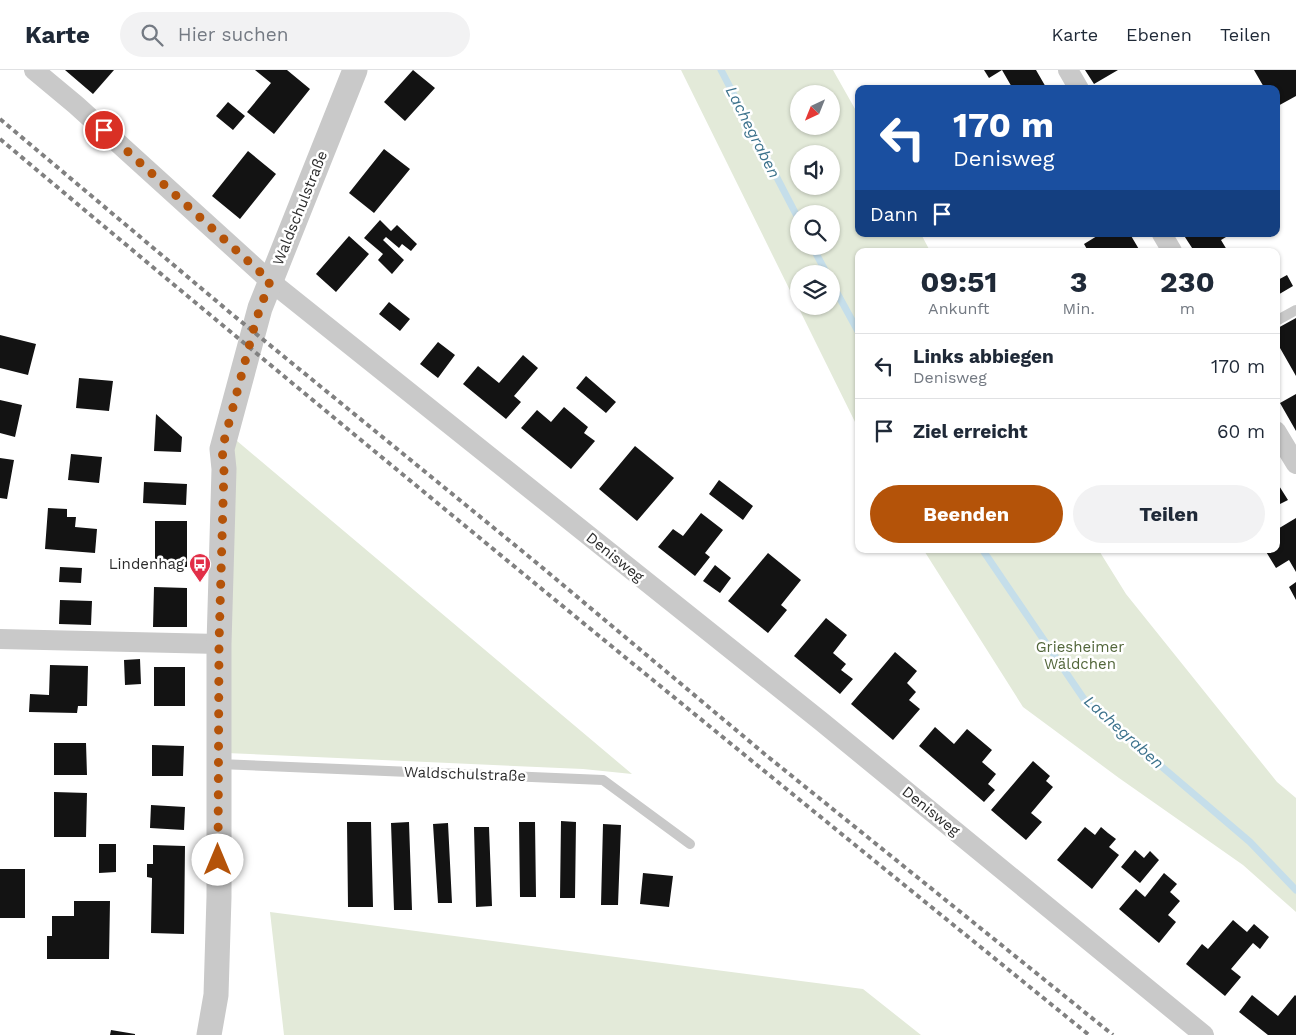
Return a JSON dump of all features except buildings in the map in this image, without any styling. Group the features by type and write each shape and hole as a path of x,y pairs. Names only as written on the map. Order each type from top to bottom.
{"street":[{"name":"Denisweg","path":"34,70 76,105 270,281 814,715 1204,1035"},
{"name":"Waldschulstraße","path":"209,1035 216,995 219,896 219,644 224,469 222,449 256,320 356,70"},
{"path":"1068,70 1077,85"},
{"path":"1164,237 1170,248"},
{"path":"1280,438 1296,464"},
{"path":"0,639 219,644"}],"lane":[{"path":"1280,318 1296,310"},
{"name":"Waldschulstraße","path":"218,764 603,780 690,844"}],"green space":[{"path":"681,70 833,70 855,109 855,237 923,237 928,248 855,248 855,422 802,315 840,315 840,265 790,265 790,290"},
{"path":"230,435 632,774 583,769 226,753"},
{"name":"Griesheimer Wäldchen","path":"926,553 1100,553 1126,594 1277,782 1296,798 1296,912 1243,865 1119,778 1023,707"},
{"path":"270,912 863,989 921,1035 284,1035"}],"waterway":[{"name":"Lachegraben","path":"721,70 791,205"},
{"name":"Lachegraben","path":"817,255 822,265"},
{"name":"Lachegraben","path":"840,298 855,326"},
{"name":"Lachegraben","path":"985,553 1086,702 1250,842 1296,890"}],"railway":[{"path":"0,119 233,315 538,564 767,756 1113,1035"},
{"path":"0,139 543,590 1089,1035"}],"place":[{"name":"Lindenhag","path":"200,583"}],"route":[{"path":"104,130 270,281 256,320 222,449 224,469 219,644 218,860"}]}
